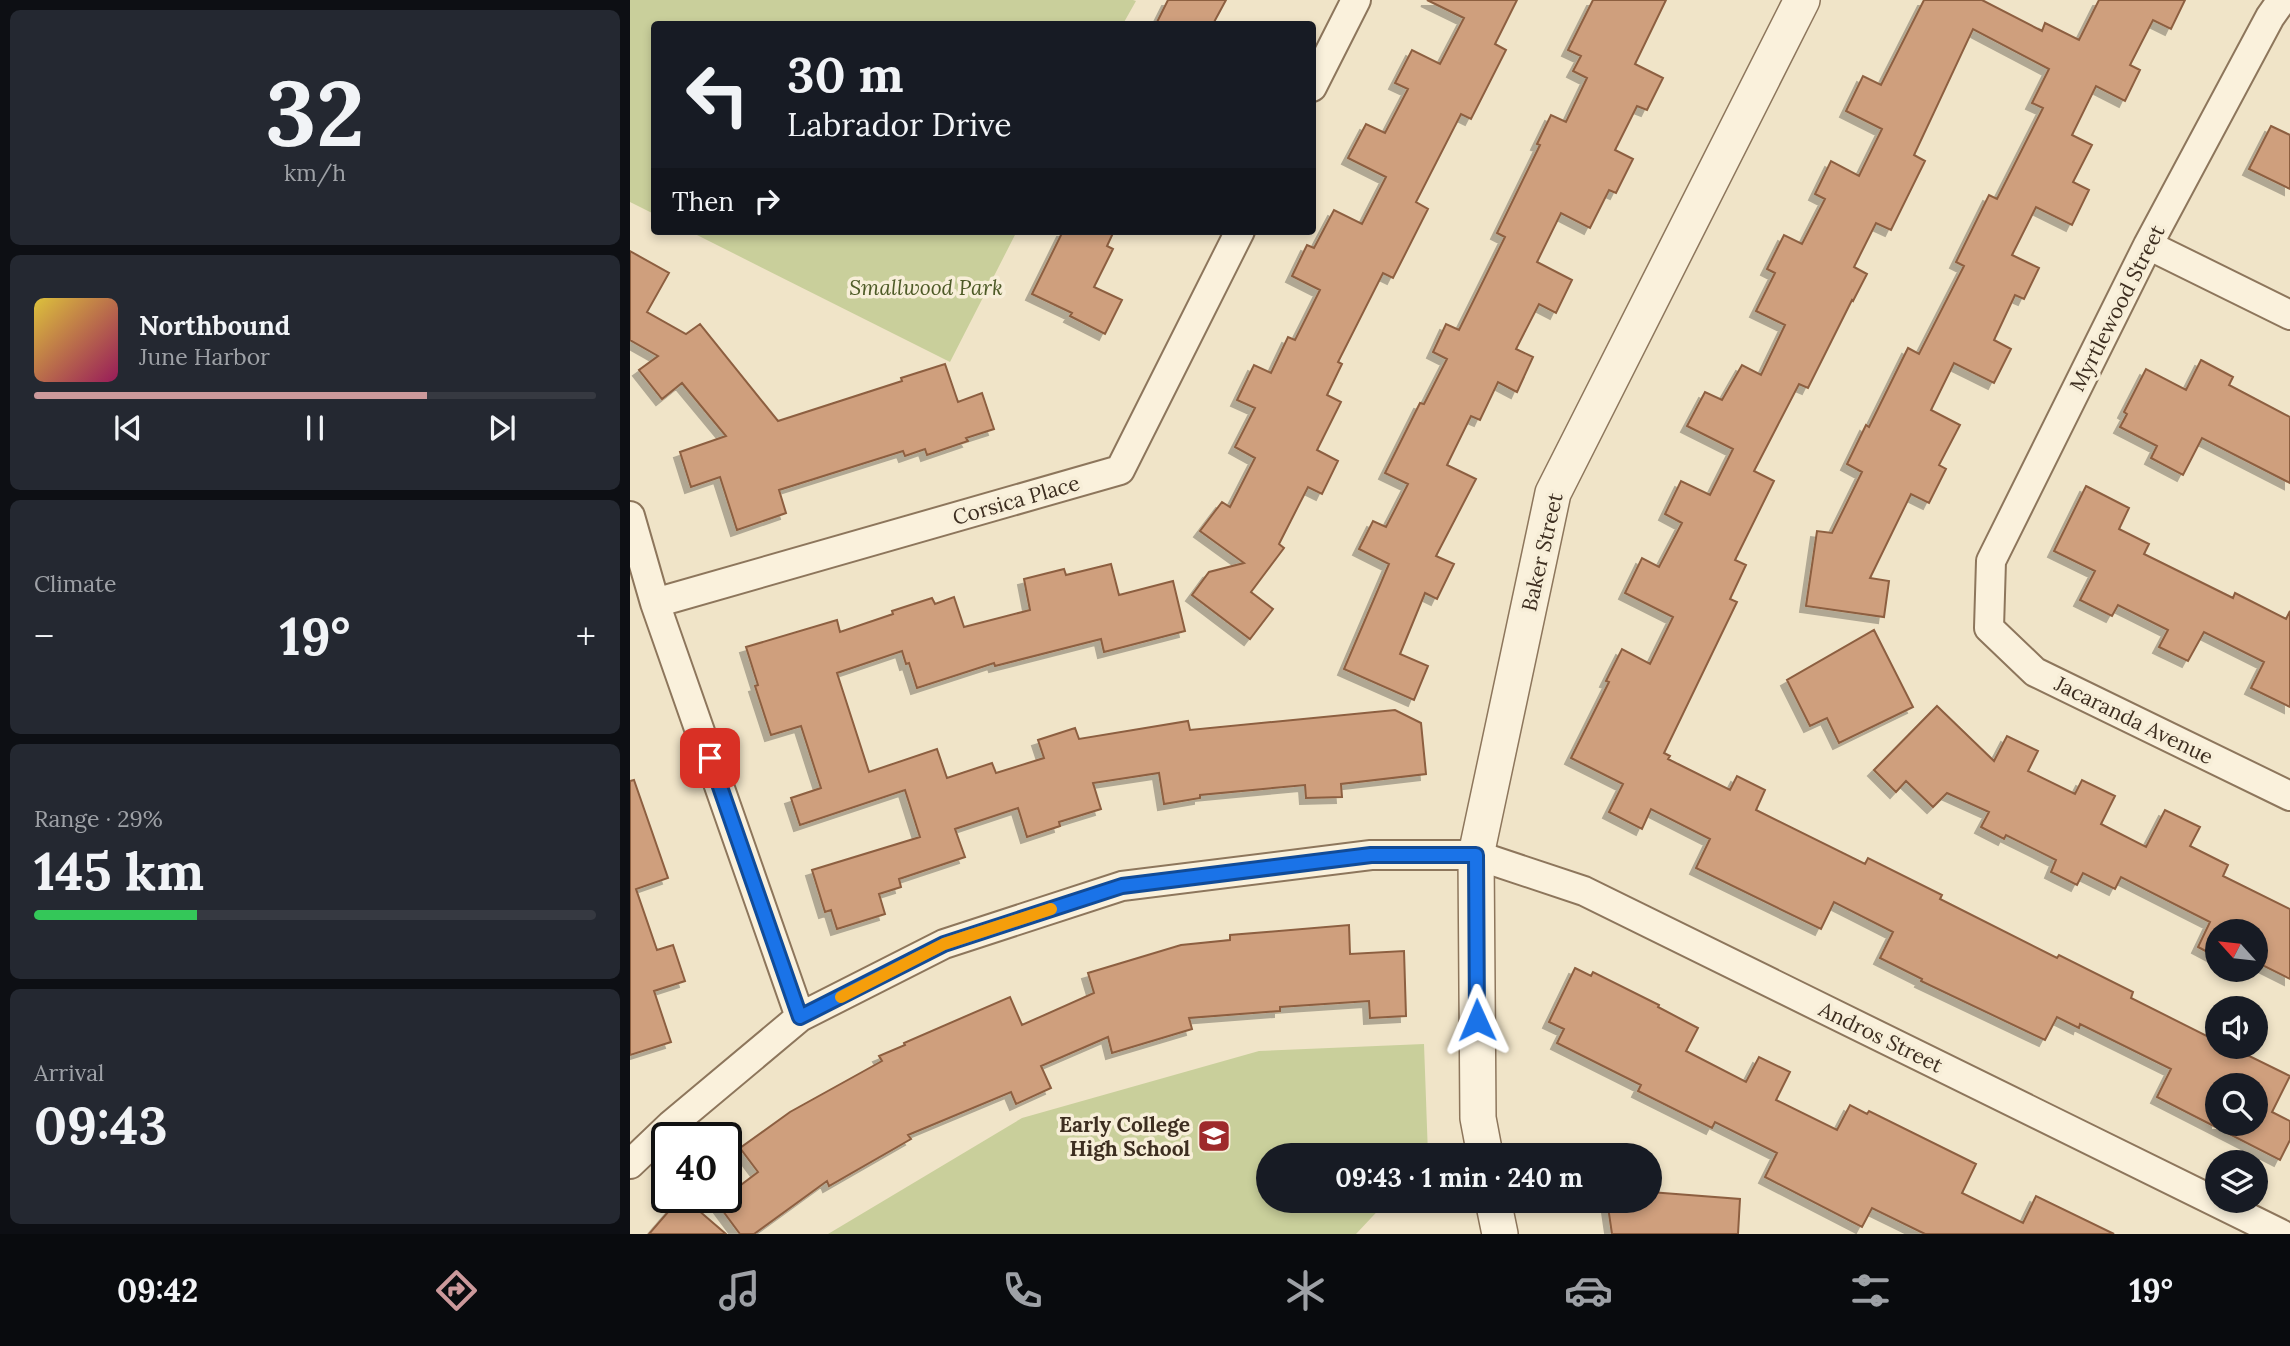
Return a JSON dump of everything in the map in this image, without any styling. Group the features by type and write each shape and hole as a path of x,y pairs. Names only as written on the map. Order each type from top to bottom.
{"street":[{"path":"1316,79 1356,0"},
{"name":"Baker Street","path":"1483,1143 1478,1118 1476,855 1553,493 1802,0"},
{"name":"Myrtlewood Street","path":"1989,628 1991,561 2148,245 2270,17 2282,0"},
{"name":"Corsica Place","path":"655,603 1120,470 1238,235"},
{"path":"2148,245 2290,315"},
{"path":"630,516 655,603 800,1017"},
{"name":"Jacaranda Avenue","path":"1989,628 2035,672 2290,796"},
{"name":"Andros Street","path":"630,1164 671,1125 800,1017 944,944 1122,886 1371,855 1476,855 1584,891 2281,1234"},
{"path":"1496,1213 1500,1234"}],"green space":[{"path":"630,0 1136,1 1125,21 651,21 651,212 630,202"},
{"name":"Smallwood Park","path":"697,235 1015,235 950,362"},
{"name":"Early College High School","path":"1424,1044 1428,1143 1256,1143 1256,1213 1376,1213 1356,1234 828,1234 1022,1118 1259,1051"}],"building":[{"path":"1168,0 1226,0 1215,21 1158,21"},
{"path":"1427,0 1517,0 1495,44 1506,50 1471,119 1461,114 1416,202 1428,209 1393,278 1383,273 1338,362 1342,364 1327,395 1341,402 1317,450 1338,461 1322,494 1308,487 1279,544 1284,548 1251,592 1273,609 1250,639 1192,595 1209,572 1244,563 1200,531 1222,502 1230,507 1255,458 1235,447 1255,408 1237,400 1254,365 1271,373 1288,337 1295,340 1320,290 1292,276 1307,245 1314,248 1334,210 1362,224 1386,177 1348,158 1366,124 1385,133 1408,89 1395,83 1412,50 1440,64 1464,18"},
{"path":"1593,0 1666,0 1635,64 1663,78 1647,110 1637,106 1615,150 1633,159 1616,193 1609,190 1590,228 1561,213 1537,262 1572,280 1556,313 1539,304 1516,349 1533,357 1517,392 1498,382 1480,420 1471,416 1447,465 1476,479 1436,556 1454,564 1437,599 1425,593 1400,654 1428,666 1414,700 1344,669 1389,564 1359,549 1373,521 1386,527 1408,484 1385,473 1420,403 1424,404 1447,359 1433,352 1446,324 1459,330 1505,237 1497,233 1540,145 1537,144 1551,115 1566,122 1587,78 1573,71 1581,56 1568,50"},
{"path":"1924,0 1982,0 2042,31 2045,23 2079,40 2099,0 2185,0 2171,29 2153,20 2130,65 2140,70 2125,101 2096,86 2072,135 2092,145 2073,182 2089,190 2072,225 2036,207 2012,255 2039,268 2024,299 2015,295 1994,340 2011,349 1994,383 1954,363 1931,410 1960,425 1939,465 1946,469 1929,503 1911,494 1870,578 1889,581 1884,617 1806,606 1817,531 1832,533 1862,472 1847,464 1866,425 1869,427 1908,348 1919,354 1964,266 1956,262 1989,195 1997,199 2043,108 2032,103 2049,69 1973,29 1914,155 1925,161 1891,230 1876,223 1854,267 1867,274 1808,388 1799,384 1754,471 1774,481 1735,560 1746,565 1730,599 1737,602 1664,753 1670,756 1668,759 1730,790 1737,776 1765,790 1756,810 1865,864 1868,858 1942,895 1940,899 2057,958 2059,955 2133,992 2131,998 2205,1035 2205,1059 2255,1059 2290,1076 2272,1112 2290,1121 2290,1140 2280,1160 2268,1154 2268,1150 2260,1150 2233,1136 2268,1136 2268,1073 2205,1073 2205,1122 2157,1097 2171,1069 2080,1024 2079,1028 2057,1017 2045,1040 1921,981 1922,979 1880,958 1893,932 1834,902 1821,929 1696,868 1710,839 1651,809 1642,829 1609,812 1623,784 1571,758 1609,682 1606,681 1622,649 1650,664 1673,617 1625,593 1642,558 1659,567 1682,523 1665,514 1681,481 1710,495 1733,449 1687,426 1705,392 1722,400 1742,365 1761,375 1785,325 1756,311 1775,273 1767,269 1784,235 1802,244 1825,199 1815,194 1831,161 1859,176 1882,129 1846,111 1863,76 1881,85"},
{"path":"2271,126 2290,135 2290,189 2249,169"},
{"path":"1061,235 1112,235 1107,246 1113,249 1094,287 1122,300 1105,334 1070,316 1072,313 1032,294"},
{"path":"630,251 669,273 647,312 686,334 700,324 778,421 902,381 901,378 945,364 958,402 982,393 994,429 927,455 925,449 905,456 903,451 779,490 786,513 737,530 720,477 691,487 680,452 726,436 682,383 662,399 639,370 658,356 630,340"},
{"path":"2201,360 2233,377 2229,385 2290,417 2290,483 2202,438 2183,475 2151,458 2157,446 2120,427 2127,414 2124,412 2146,369 2186,390"},
{"path":"2086,486 2129,508 2119,529 2149,544 2144,554 2233,598 2235,593 2286,619 2290,611 2290,707 2251,688 2264,662 2204,632 2188,661 2159,647 2168,630 2118,605 2112,616 2080,600 2095,571 2054,551"},
{"path":"1111,564 1119,595 1173,581 1185,631 1104,652 1101,639 995,666 994,663 917,688 902,651 837,673 869,772 937,749 947,778 992,763 996,773 1044,758 1038,740 1075,728 1079,739 1188,721 1190,730 1395,710 1421,723 1426,774 1341,784 1342,797 1306,798 1305,785 1200,795 1200,798 1164,804 1159,773 1093,783 1101,809 1059,822 1060,826 1027,837 1018,808 955,829 965,857 899,879 901,887 879,894 885,914 837,929 831,910 825,912 812,870 920,837 905,790 800,825 791,798 821,788 801,726 771,735 746,647 837,620 840,632 932,598 935,604 954,597 964,627 1030,610 1024,579 1064,569 1066,575"},
{"path":"1874,630 1913,707 1839,743 1827,718 1810,726 1787,680"},
{"path":"1937,706 1994,761 2007,736 2038,751 2028,771 2075,794 2082,780 2115,796 2101,824 2146,847 2165,810 2200,827 2190,846 2228,865 2223,876 2290,909 2290,979 2268,968 2268,919 2205,919 2121,877 2115,889 2083,873 2077,885 2051,872 2056,860 2006,835 2004,839 1981,827 1989,812 1947,793 1933,807 1906,781 1896,792 1874,770"},
{"path":"634,780 668,878 636,889 657,950 673,945 685,981 654,991 671,1042 630,1055 630,781"},
{"path":"1349,925 1350,954 1404,951 1406,1016 1370,1018 1369,1001 1280,1007 1280,1011 1189,1018 1192,1029 1112,1053 1108,1037 1041,1066 1051,1088 1016,1104 1011,1092 908,1135 911,1139 829,1186 827,1181 754,1234 740,1234 724,1213 742,1213 742,1184 758,1172 742,1151 742,1147 790,1112 882,1061 879,1056 1010,997 1022,1025 1094,993 1088,973 1181,945 1230,940 1230,935"},
{"path":"2205,932 2205,951 2198,947"},
{"path":"1575,968 1591,976 1593,972 1698,1028 1686,1051 1746,1082 1759,1057 1790,1072 1776,1100 1837,1130 1850,1105 1867,1114 1869,1111 1976,1164 1962,1193 2023,1223 2036,1196 2114,1234 1925,1234 1872,1208 1862,1227 1765,1177 1777,1153 1715,1122 1712,1128 1638,1091 1641,1085 1557,1043 1564,1029 1549,1022"},
{"path":"1662,1193 1740,1199 1738,1234 1612,1234 1609,1213 1662,1213"},
{"path":"667,1213 702,1213 726,1234 649,1234"}],"slow traffic":[{"path":"841,997 944,944 1051,909"}],"place":[{"name":"Early College High School","path":"1214,1136"}],"route":[{"path":"710,758 800,1017 944,944 1122,886 1371,855 1476,855 1477,1020"}]}
